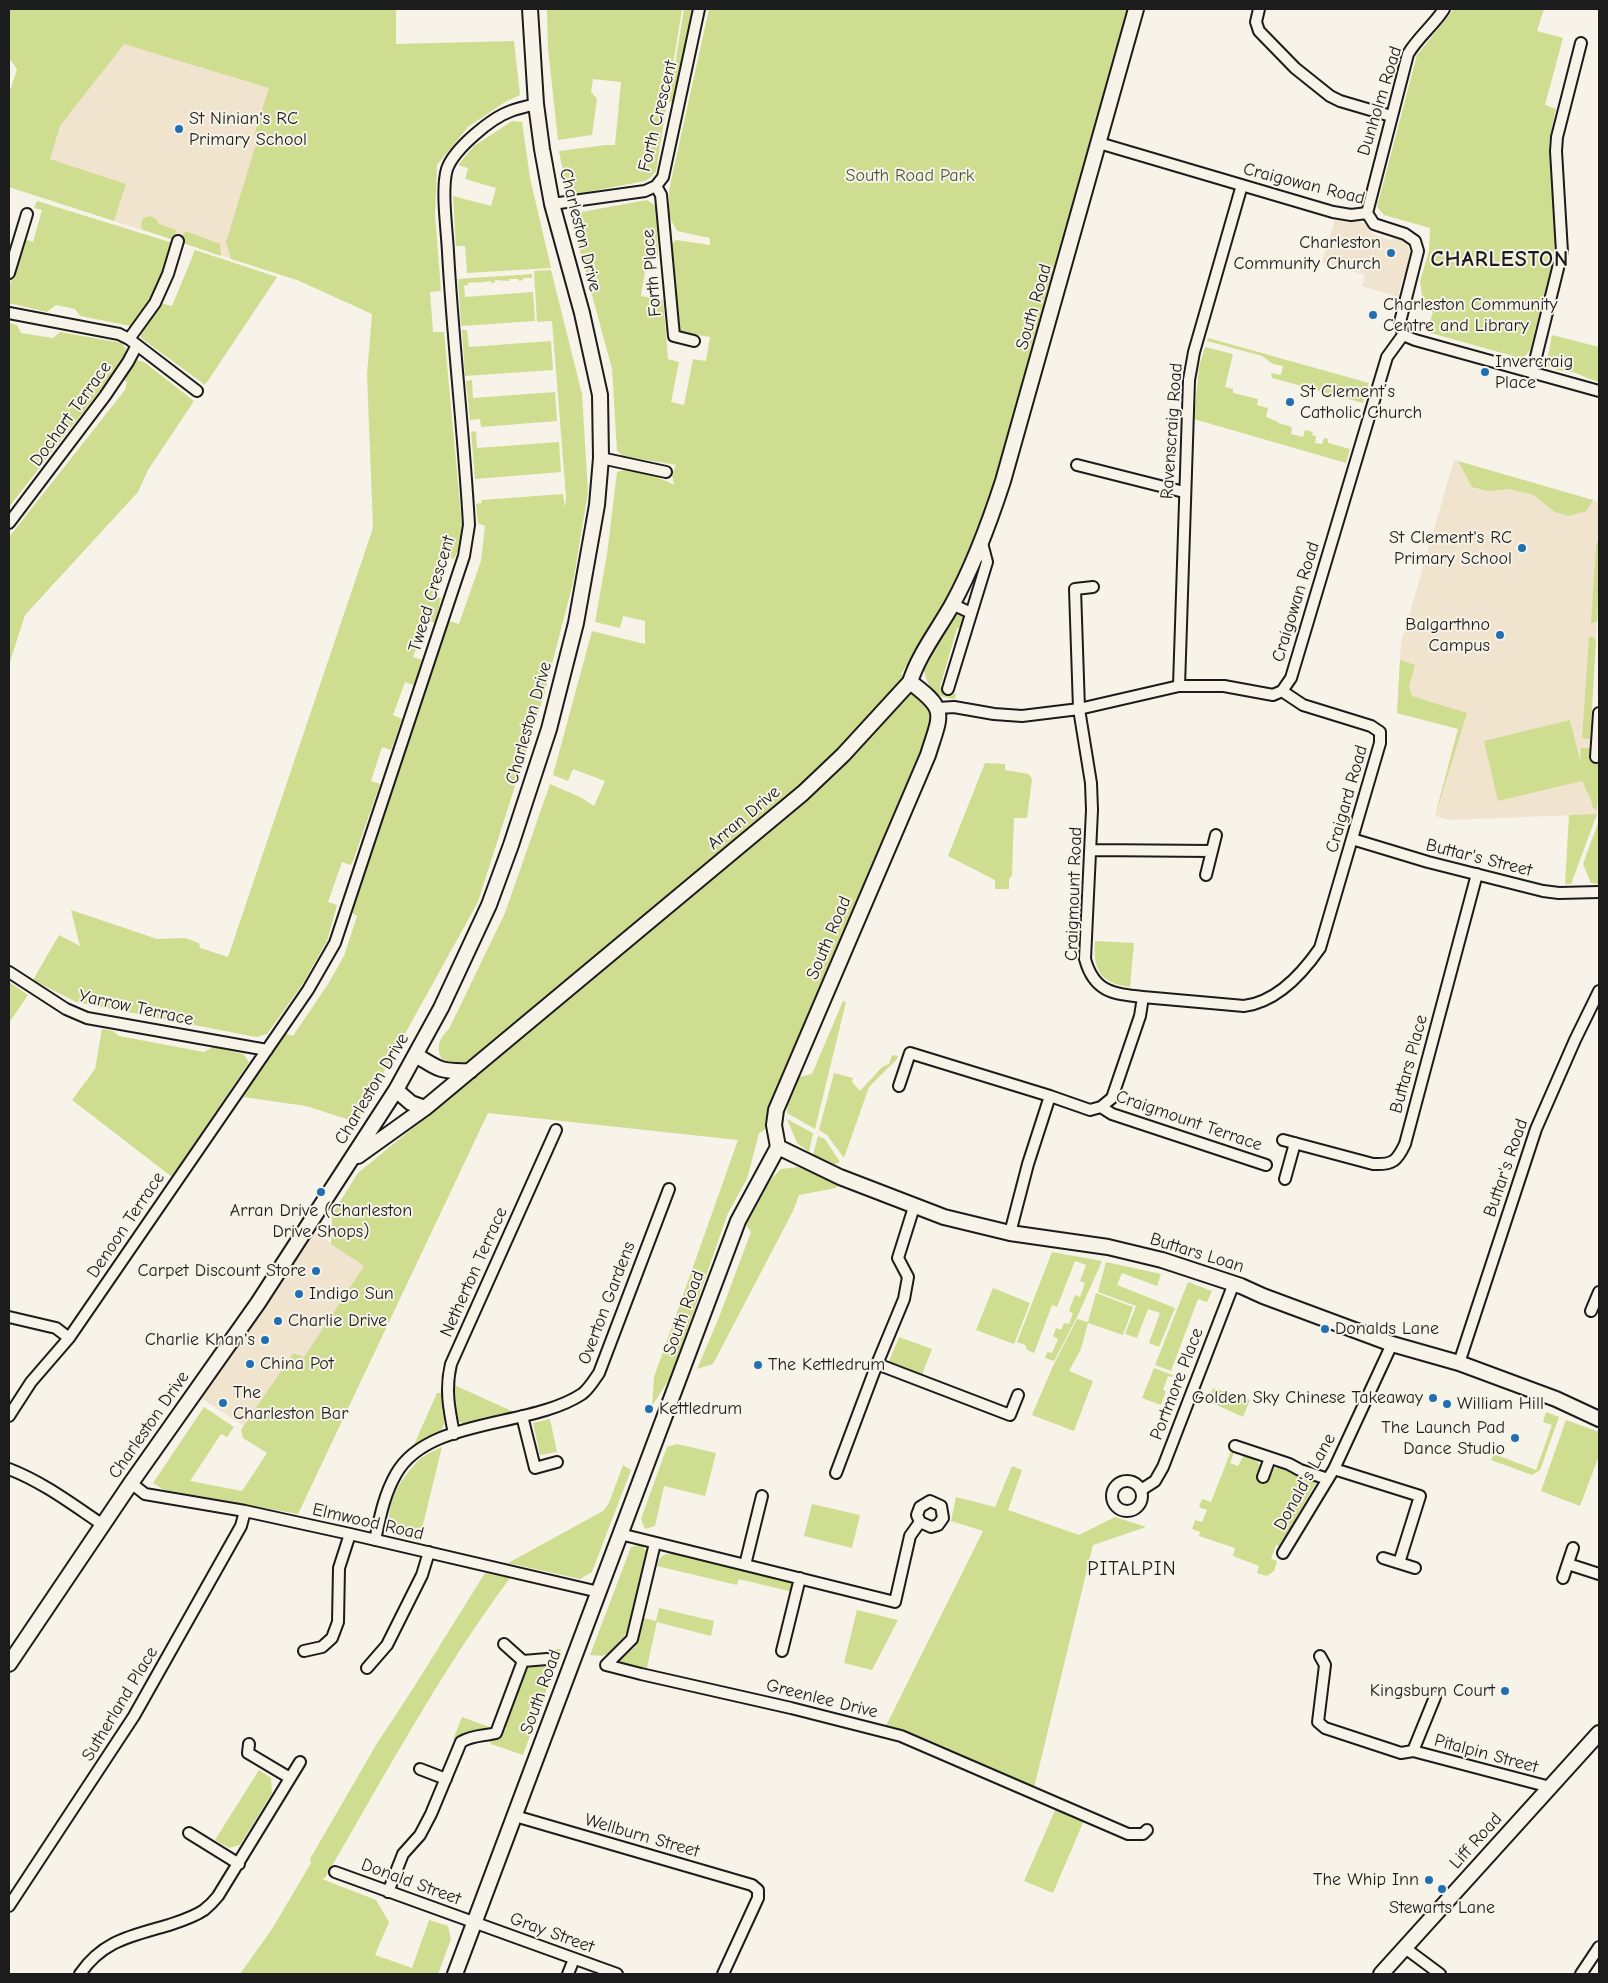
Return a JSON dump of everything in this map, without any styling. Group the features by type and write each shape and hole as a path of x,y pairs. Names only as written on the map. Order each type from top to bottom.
{"street":[{"name":"Charleston Drive","path":"9,1664 131,1484 258,1304 352,1161 396,1090 441,1008 489,905 549,729 565,667 587,565 597,505 601,458 600,395 582,313 552,204 536,104 530,9"},
{"name":"Forth Crescent","path":"552,204 645,191 656,186 663,177 699,9"},
{"name":"South Road","path":"948,689 987,562 982,543 1016,438 1136,9"},
{"path":"1259,9 1256,22 1259,31 1295,68 1335,98 1391,116"},
{"name":"Dunholm Road","path":"1366,213 1408,54 1415,42 1439,18 1444,9"},
{"path":"1532,372 1562,252 1556,151 1557,137 1581,43"},
{"name":"Tweed Crescent","path":"267,1050 308,990 334,943 464,556 469,525 449,268 445,197 447,169 453,158 468,141 490,123 509,111 536,104"},
{"name":"Craigowan Road","path":"1099,143 1333,212 1351,215 1366,213 1374,224 1405,234 1415,241 1418,251 1400,322 1403,335 1387,357 1290,678 1282,691"},
{"name":"Forth Place","path":"656,186 661,195 674,336 694,341"},
{"name":"Ravenscraig Road","path":"1178,686 1188,380 1194,352 1242,186"},
{"path":"9,272 27,214"},
{"name":"Dochart Terrace","path":"9,523 105,396 128,362 133,342 155,303 168,274 178,241"},
{"path":"9,313 119,334 133,342 197,391"},
{"path":"1403,335 1415,340 1599,391"},
{"path":"601,458 666,472"},
{"path":"1076,464 1184,492"},
{"name":"Arran Drive","path":"352,1161 425,1108 470,1071 803,793 843,755 910,682 914,669 952,604 982,543"},
{"name":"Craigmount Road","path":"1093,588 1075,588 1079,708 1091,783 1092,810 1085,959 1089,974 1108,990 1121,995 1143,997"},
{"path":"952,604 971,613"},
{"path":"910,682 930,697 938,708 954,707 994,714 1022,716 1079,708 1178,686 1224,686 1273,695 1282,691"},
{"name":"Craigard Road","path":"1143,997 1244,1006 1256,1004 1284,988 1299,975 1320,948 1380,743 1380,732 1371,726 1303,705 1282,691"},
{"name":"South Road","path":"455,1974 738,1221 778,1147 774,1125 776,1110 928,755 938,721 938,708"},
{"path":"1596,757 1599,712"},
{"path":"1206,875 1216,836"},
{"name":"Buttar's Street","path":"1352,839 1543,891 1559,893 1599,892"},
{"path":"1091,850 1212,851"},
{"name":"Buttars Place","path":"1283,1140 1373,1164 1386,1165 1398,1158 1405,1144 1477,874"},
{"name":"Yarrow Terrace","path":"9,972 66,1010 87,1018 267,1050"},
{"name":"Buttar's Road","path":"1459,1362 1536,1129 1599,991"},
{"path":"900,1086 910,1053 1090,1110 1101,1107 1112,1098 1140,1016 1143,997"},
{"name":"Denoon Terrace","path":"9,1416 30,1382 69,1338 267,1050"},
{"path":"416,1055 437,1069 447,1072 470,1071"},
{"path":"396,1090 411,1103 425,1108"},
{"path":"1010,1233 1028,1164 1050,1096"},
{"name":"Craigmount Terrace","path":"1101,1107 1112,1114 1266,1165"},
{"name":"Netherton Terrace","path":"454,1434 447,1396 447,1381 451,1364 556,1130"},
{"path":"1285,1179 1295,1143"},
{"name":"Buttars Loan","path":"778,1147 840,1177 914,1207 974,1225 1010,1233 1126,1251 1162,1260 1234,1283 1263,1296 1392,1344 1459,1362 1556,1399 1599,1419"},
{"name":"Overton Gardens","path":"375,1540 385,1496 397,1472 415,1453 434,1440 563,1404 584,1392 599,1373 669,1189"},
{"path":"836,1473 904,1299 908,1277 898,1258 914,1207"},
{"name":"Portmore Place","path":"1141,1490 1155,1481 1163,1467 1234,1283"},
{"path":"1592,1311 1599,1292"},
{"path":"9,1317 56,1328 69,1338"},
{"name":"Donald's Lane","path":"1283,1553 1334,1469 1392,1344"},
{"path":"877,1364 1010,1415 1018,1395"},
{"path":"522,1416 535,1468 557,1462"},
{"path":"1235,1446 1328,1480"},
{"path":"1263,1477 1270,1458"},
{"path":"9,1469 57,1494 103,1525"},
{"path":"1334,1469 1420,1496 1399,1563"},
{"name":"Elmwood Road","path":"131,1484 145,1494 245,1511 598,1592"},
{"path":"745,1565 762,1496"},
{"name":"Sutherland Place","path":"9,1906 134,1716 241,1526 245,1511"},
{"path":"620,1534 895,1602 910,1536 920,1522"},
{"path":"304,1651 322,1647 332,1638 338,1622 339,1568 350,1534"},
{"name":"Greenlee Drive","path":"655,1543 632,1638 606,1665 901,1736 1128,1834 1143,1834 1147,1830"},
{"path":"1563,1578 1573,1548"},
{"path":"367,1668 387,1645 422,1575 429,1552"},
{"path":"1383,1558 1415,1568"},
{"path":"1568,1564 1599,1574"},
{"name":"Greenlee Drive","path":"782,1651 800,1578"},
{"path":"504,1644 524,1661 547,1659"},
{"name":"Pitalpin Street","path":"1320,1656 1325,1665 1318,1722 1325,1728 1401,1753 1413,1752 1550,1787"},
{"path":"388,1892 403,1854 420,1835 431,1814 461,1742 470,1737 482,1737 496,1733 524,1661"},
{"name":"Pitalpin Street","path":"1413,1752 1435,1697"},
{"name":"Liff Road","path":"1381,1974 1599,1733"},
{"path":"248,1744 248,1753 290,1778"},
{"path":"80,1974 89,1961 105,1947 121,1939 185,1920 204,1910 218,1896 239,1864 300,1762"},
{"path":"420,1769 446,1779"},
{"name":"Wellburn Street","path":"515,1816 752,1885 758,1890 758,1898 723,1974"},
{"path":"189,1833 239,1864"},
{"name":"Donald Street","path":"335,1872 475,1923"},
{"name":"Gray Street","path":"475,1923 617,1974"},
{"path":"1581,1974 1599,1947"},
{"path":"1406,1948 1440,1974"},
{"path":"568,1974 574,1958"}],"shaded area":[{"name":"St Ninian's RC Primary School","path":"135,10 340,76 297,280 9,187 9,94"},
{"path":"1335,220 1348,223 1354,220 1366,224 1372,234 1391,240 1395,237 1406,242 1412,258 1408,272 1403,276 1398,297 1362,286 1365,275 1322,262"},
{"name":"Balgarthno Campus","path":"1454,460 1599,502 1599,587 1589,759 1599,781 1597,814 1450,820 1435,816 1458,729 1397,713 1401,643"},
{"path":"315,1232 364,1266 304,1357 293,1353 244,1426 201,1398"}],"green space":[{"path":"9,9 396,9 396,44 514,41 520,95 505,102 468,127 437,165 435,214 441,291 430,292 433,332 444,332 462,526 459,548 454,559 444,557 432,595 441,598 435,623 426,620 413,657 422,660 414,685 405,682 393,715 402,719 391,750 382,747 371,781 380,784 353,861 351,865 342,862 328,902 337,905 327,941 302,985 267,1034 256,1037 76,1002 33,980 59,935 80,946 71,910 157,939 185,938 199,943 200,948 228,957 373,528 367,374 372,314 297,280 231,259 226,242 257,141 254,135 269,88 124,44 60,126 50,159 126,184 114,221 9,187 9,94 17,69 9,58"},
{"path":"547,9 682,9 656,171 645,181 570,195 567,192 559,151 615,145 621,82 593,79 591,92 597,99 592,135 558,140 548,49"},
{"path":"684,9 694,9 673,103 669,102"},
{"name":"South Road Park","path":"709,9 1130,9 988,510 969,557 943,609 901,674 931,697 938,721 774,1125 759,1133 747,1179 728,1213 671,1376 652,1406 654,1377 738,1140 488,1113 298,1514 164,1490 153,1483 204,1407 234,1427 227,1437 221,1434 190,1481 242,1491 267,1453 243,1438 241,1430 293,1353 304,1357 364,1266 331,1244 332,1214 358,1173 464,1086 441,1059 439,1045 442,1037 449,1029 505,913 550,784 580,797 594,806 605,781 573,769 568,781 553,775 592,631 645,644 645,621 623,616 620,628 595,622 607,554 617,472 638,472 654,476 674,485 672,475 676,465 623,456 617,451 612,369 572,221 576,213 647,200 656,206 658,255 648,254 641,296 663,300 668,359 679,362 671,402 684,405 693,359 706,361 710,337 680,332 672,244 676,240 710,245 710,238 677,231 669,216 669,190"},
{"path":"1454,9 1544,9 1537,31 1563,38 1545,105 1556,109 1549,141 1555,239 1554,258 1530,350 1520,358 1427,332 1433,312 1418,307 1422,295 1420,281 1429,251 1430,228 1384,215 1377,207 1417,55"},
{"path":"512,121 522,122 530,178 551,268 467,273 465,246 456,246 453,196 491,206 496,188 465,179 468,168 458,165 474,146"},
{"path":"37,201 173,243 159,286 131,326 80,316 75,309 56,305 47,312 9,303 9,288 24,239 33,242 42,210 34,208"},
{"path":"150,216 156,219 159,224 176,230 174,240 143,230 141,225 143,218"},
{"path":"185,231 220,244 221,256 183,243 182,237"},
{"path":"195,250 277,277 205,385 141,338 141,332 161,303 172,306"},
{"path":"551,270 582,394 588,492 573,583 544,695 478,902 356,1122 306,1106 243,1097 284,1033 293,1036 328,984 344,956 357,916 351,912 449,621 459,624 481,561 485,526 478,523 476,504 482,503 481,500 563,494 565,508 566,497 552,321 537,322 534,271"},
{"path":"532,274 532,278 523,278 523,280 519,281 518,279 509,279 509,281 495,280 495,282 491,283 491,281 468,283 468,285 464,286 465,297 533,292 535,321 461,326 458,279"},
{"path":"9,323 17,325 21,333 53,338 60,332 122,343 126,349 126,357 9,507"},
{"path":"462,330 467,330 469,347 551,341 553,370 465,376"},
{"path":"1552,335 1599,347 1599,382 1576,373 1548,366 1547,361"},
{"path":"1208,338 1369,383 1363,403 1272,378 1271,373 1281,375 1283,366 1273,364 1262,356 1207,341"},
{"path":"1205,347 1233,354 1225,387 1233,389 1233,393 1258,399 1257,405 1268,408 1266,417 1292,427 1291,434 1303,437 1305,430 1313,432 1312,435 1316,436 1315,443 1322,444 1324,438 1328,439 1328,443 1350,449 1346,463 1194,419 1199,367"},
{"path":"137,360 144,362 194,401 148,470 138,492 25,615 9,665 9,537 125,390 127,382 124,380 125,376"},
{"path":"472,380 473,398 555,392 557,421 481,427 480,419 470,420 466,381"},
{"path":"476,431 477,448 559,442 561,472 475,479 471,432"},
{"path":"1458,461 1593,500 1586,511 1569,516 1555,512 1534,495 1509,489 1488,491 1472,487"},
{"path":"1599,537 1597,621 1591,624 1596,546"},
{"path":"960,614 965,618 962,628 957,628 940,687 956,694 955,699 941,696 932,690 923,666 953,615"},
{"path":"1589,637 1593,637 1596,640 1590,739 1582,738"},
{"path":"1400,660 1415,665 1409,686 1412,696 1467,713 1435,816 1458,729 1397,713"},
{"path":"1570,720 1580,761 1581,748 1590,748 1589,759 1599,760 1597,810 1593,808 1582,781 1498,801 1484,741"},
{"path":"985,763 1005,764 1005,770 1029,774 1032,779 1027,818 1014,818 1012,875 1009,879 1009,889 995,889 995,880 948,856"},
{"path":"1597,814 1571,884 1565,884 1569,815"},
{"path":"1599,820 1599,884 1591,883 1583,864"},
{"path":"1095,941 1134,943 1130,987 1111,982 1100,973 1095,959"},
{"path":"9,982 28,995 9,1023"},
{"path":"843,1001 846,1002 815,1129 787,1113 788,1102 799,1077 812,1074"},
{"path":"102,1029 113,1031 119,1036 204,1052 213,1047 243,1054 249,1062 172,1177 72,1100 95,1069"},
{"path":"892,1055 898,1056 897,1059 869,1087 844,1158 827,1135 819,1130 834,1073 853,1078 852,1082 860,1091 882,1067 889,1064"},
{"path":"787,1119 813,1133 809,1152 797,1143"},
{"path":"818,1136 825,1139 840,1162 831,1166 813,1155"},
{"path":"798,1167 838,1183 836,1188 799,1195 793,1211 713,1364 697,1369 718,1320 751,1232 746,1225 771,1179 781,1169"},
{"path":"1052,1252 1102,1261 1078,1315 1054,1361 1045,1358 1047,1352 1052,1353 1058,1339 1053,1336 1056,1328 1061,1330 1064,1323 1069,1324 1073,1313 1069,1311 1075,1295 1080,1297 1085,1283 1080,1281 1086,1265 1075,1261 1057,1307 1052,1305 1034,1353 1027,1350 1025,1345 1017,1342"},
{"path":"1106,1262 1161,1274 1157,1286 1122,1273 1117,1285 1175,1308 1159,1347 1149,1343 1160,1313 1148,1309 1137,1338 1125,1334 1136,1306 1098,1292"},
{"path":"1188,1282 1212,1291 1207,1302 1198,1299 1171,1371 1155,1365"},
{"path":"993,1288 1030,1303 1014,1344 976,1330"},
{"path":"1096,1293 1133,1307 1123,1335 1088,1323 1081,1349 1069,1371 1093,1381 1074,1431 1032,1415 1053,1366 1077,1319 1088,1322"},
{"path":"899,1337 932,1349 922,1375 920,1376 888,1364"},
{"path":"1154,1368 1173,1375 1172,1377 1168,1376 1163,1390 1166,1391 1161,1405 1142,1398"},
{"path":"452,1384 514,1412 464,1424 455,1420"},
{"path":"1213,1388 1250,1400 1243,1417 1208,1401"},
{"path":"437,1393 441,1393 443,1406 444,1423 442,1428 433,1436 413,1447"},
{"path":"1546,1412 1559,1417 1540,1470 1532,1475 1491,1460 1494,1454 1536,1470 1552,1425 1543,1422"},
{"path":"550,1419 557,1452 540,1455 533,1423"},
{"path":"1566,1420 1599,1432 1599,1456 1580,1506 1541,1491"},
{"path":"677,1444 716,1453 705,1496 664,1486 655,1526 645,1529 641,1519 667,1447"},
{"path":"442,1447 419,1541 391,1533 389,1513 399,1485 420,1459"},
{"path":"1231,1451 1234,1452 1230,1463 1238,1466 1244,1455 1258,1462 1260,1468 1259,1477 1268,1480 1274,1468 1280,1467 1317,1481 1282,1547 1276,1545 1271,1559 1277,1561 1274,1571 1267,1576 1257,1573 1259,1566 1233,1556 1235,1548 1199,1536 1200,1532 1192,1529 1195,1520 1202,1522 1207,1510 1199,1507 1202,1499 1211,1502"},
{"path":"623,1465 631,1470 592,1572 580,1579 508,1563 603,1511 609,1503"},
{"path":"1012,1466 1022,1470 1008,1510 1079,1535 1115,1517 1146,1527 1093,1545 1034,1788 886,1726 983,1531 951,1521 956,1497 995,1507"},
{"path":"812,1504 860,1515 852,1548 804,1536"},
{"path":"639,1545 646,1550 648,1559 630,1629 609,1653 602,1656 590,1655 631,1547"},
{"path":"673,1553 792,1582 795,1586 793,1592 739,1579 737,1585 657,1566 662,1556"},
{"path":"485,1573 510,1578 436,1688 325,1878 322,1879 376,1900 389,1922 375,1955 412,1968 429,1920 448,1926 451,1939 438,1974 240,1974 272,1929 376,1745"},
{"path":"659,1608 714,1621 711,1636 657,1622 646,1672 615,1664 635,1647 643,1618 656,1621"},
{"path":"857,1610 898,1620 872,1670 844,1663"},
{"path":"554,1649 561,1649 523,1755 491,1744 490,1741 506,1729 505,1722 525,1671 528,1667 551,1664"},
{"path":"462,1717 492,1728 485,1731 466,1732 453,1740"},
{"path":"259,1770 271,1778 272,1793 240,1845 229,1848 215,1840"},
{"path":"1057,1806 1085,1818 1053,1893 1024,1881"}],"place":[{"name":"St Ninian's RC Primary School","path":"179,129"},
{"name":"Charleston Community Church","path":"1391,253"},
{"name":"Charleston Community Centre and Library","path":"1373,315"},
{"name":"Invercraig Place","path":"1485,372"},
{"name":"St Clement’s Catholic Church","path":"1290,402"},
{"name":"St Clement's RC Primary School","path":"1522,548"},
{"name":"Balgarthno Campus","path":"1500,635"},
{"name":"Arran Drive (Charleston Drive Shops)","path":"321,1192"},
{"name":"Carpet Discount Store","path":"316,1271"},
{"name":"Indigo Sun","path":"299,1294"},
{"name":"Charlie Drive","path":"278,1321"},
{"name":"Donalds Lane","path":"1325,1329"},
{"name":"Charlie Khan's","path":"265,1340"},
{"name":"China Pot","path":"250,1364"},
{"name":"The Kettledrum","path":"758,1365"},
{"name":"Golden Sky Chinese Takeaway","path":"1433,1398"},
{"name":"The Charleston Bar","path":"223,1403"},
{"name":"William Hill","path":"1447,1404"},
{"name":"Kettledrum","path":"649,1409"},
{"name":"The Launch Pad Dance Studio","path":"1515,1438"},
{"name":"Kingsburn Court","path":"1505,1691"},
{"name":"The Whip Inn","path":"1429,1880"},
{"name":"Stewarts Lane","path":"1442,1889"}],"district":[{"name":"CHARLESTON","path":"1500,260"},
{"name":"PITALPIN","path":"1132,1569"}]}
